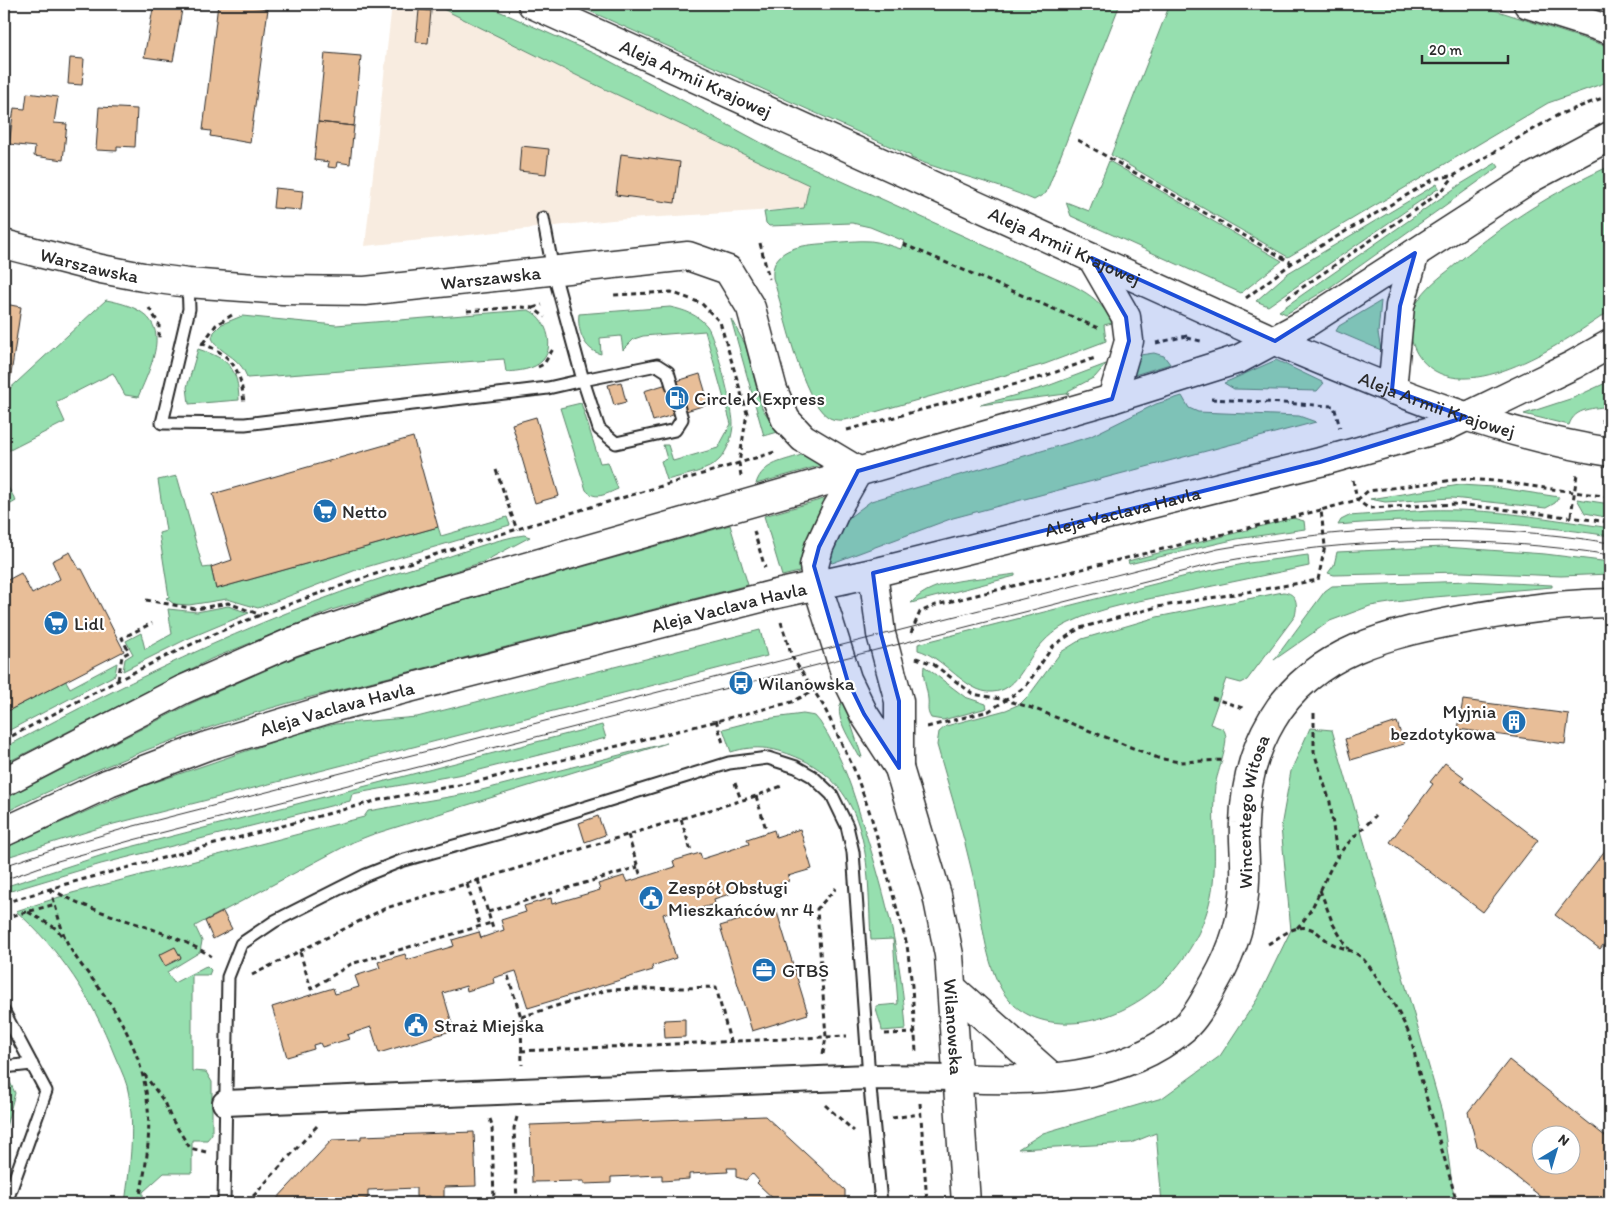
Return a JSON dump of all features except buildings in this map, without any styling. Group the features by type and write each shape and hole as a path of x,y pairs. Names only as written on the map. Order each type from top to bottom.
{"main road":[{"name":"Aleja Armii Krajowej","path":"532,4 1275,341 1392,390 1466,417 1518,433 1610,452"},
{"path":"1528,4 1610,30"},
{"path":"4,782 182,690 292,642 432,594 1112,399 1239,359 1275,341 1533,177 1610,136"},
{"name":"Warszawska","path":"4,244 101,269 188,283 283,290 365,291 688,256 728,270 751,308 774,390 786,420 803,438 858,471"},
{"path":"1392,390 1400,306 1415,253"},
{"path":"1092,258 1126,317 1129,341 1112,399"},
{"name":"Aleja Vaclava Havla","path":"4,832 109,783 207,746 335,707 817,584 873,573 1347,454 1445,426 1573,365 1610,344"},
{"name":"Wilanowska","path":"858,471 836,510 819,547 814,566 817,584 847,679 864,714 899,768 938,895 949,954 959,1078 966,1203"},
{"name":"Wilanowska","path":"873,573 881,634 898,701 899,768"},
{"name":"Wincentego Witosa","path":"959,1078 1016,1081 1088,1072 1117,1065 1153,1050 1184,1028 1200,1008 1223,967 1242,918 1245,879 1244,824 1247,781 1257,748 1273,718 1298,688 1327,663 1363,644 1406,630 1493,614 1564,604 1610,603"},
{"path":"952,988 1052,1077"}],"street":[{"path":"225,1103 869,1077 959,1078"}],"lane":[{"path":"188,283 189,309 162,423 245,424 522,391 583,380 657,365 668,372 682,419 675,430 616,443 599,429 583,380 553,270 543,218"},
{"path":"224,1203 228,977 241,944 275,921 366,875 401,861 532,824 729,763 768,758 796,767 812,776 832,796 846,826 854,852 869,1077 881,1203"},
{"path":"4,1012 46,1091 6,1203"},
{"path":"4,1063 4,1067 32,1064"}],"path":[{"path":"1285,300 1441,192 1455,175 1558,115 1610,95"},
{"path":"1078,140 1292,263"},
{"path":"1187,338 1222,317 1292,263 1434,178 1455,175"},
{"path":"903,244 1100,328"},
{"path":"607,295 671,292 701,303 720,322 747,414 739,464"},
{"path":"144,305 150,308 159,324 159,344"},
{"path":"462,311 520,307 534,308 546,318 548,326"},
{"path":"203,344 216,324 235,313"},
{"path":"159,335 203,344 226,356 238,370 245,424"},
{"path":"1187,338 1203,341"},
{"path":"1187,338 1192,375 1199,398 1334,406 1357,500 1368,508 1458,504 1610,522"},
{"path":"522,391 519,375 544,364 553,350 551,342"},
{"path":"496,470 517,530"},
{"path":"911,640 912,626 920,612 936,605 1321,510 1357,500 1368,491 1462,480 1495,481 1610,497"},
{"path":"1571,516 1574,492"},
{"path":"927,727 989,711 1006,700 1026,686 1053,646 1080,628 1157,607 1318,580 1325,546 1321,510"},
{"path":"146,600 196,609 228,603 261,615"},
{"path":"118,681 122,656 129,652 122,638 152,623"},
{"path":"912,649 914,665"},
{"path":"913,658 920,658 933,664 973,694 1035,708 1158,758 1179,762 1226,760"},
{"path":"4,904 50,889 380,800 475,782 792,702 812,690 847,679"},
{"path":"521,1051 915,1033 907,946 871,816 854,769 823,705 812,690"},
{"path":"1212,698 1273,718"},
{"path":"1314,707 1314,752 1330,802 1338,857"},
{"path":"244,978 386,908 756,796 788,784 780,781"},
{"path":"756,796 766,829"},
{"path":"1268,944 1297,928 1314,906 1320,890 1338,857 1375,816"},
{"path":"681,819 691,850"},
{"path":"628,835 641,877"},
{"path":"488,912 638,866"},
{"path":"478,880 494,932"},
{"path":"467,884 480,926"},
{"path":"826,1037 818,909 839,884"},
{"path":"50,889 66,941"},
{"path":"50,889 83,906 176,937 211,956"},
{"path":"1320,890 1333,924 1349,949"},
{"path":"4,918 56,904"},
{"path":"27,912 57,929 86,973 117,1014 131,1039 143,1071 148,1102 147,1156 138,1203"},
{"path":"300,952 311,989 351,964 492,923"},
{"path":"1297,928 1309,928 1316,931 1331,943 1349,949 1358,955 1371,968 1406,1027 1457,1203"},
{"path":"508,976 521,1017 522,1071"},
{"path":"521,1017 607,990 716,987 730,1041"},
{"path":"143,1071 163,1100 171,1118 190,1148 224,1156"},
{"path":"821,1102 858,1134"},
{"path":"485,1113 492,1126 494,1203"},
{"path":"517,1203 514,1128 519,1113"},
{"path":"921,1114 927,1203"},
{"path":"247,1203 320,1123"}],"highlighted area":[{"path":"1415,253 1400,306 1392,390 1466,417 1320,462 873,573 881,634 899,701 899,768 864,714 847,679 814,566 819,547 858,471 1112,399 1129,341 1126,317 1092,258 1275,341"}],"shaded area":[{"path":"392,4 433,4 590,82 809,185 804,208 612,220 365,246"}],"green space":[{"path":"433,4 483,4 604,58 780,153 1074,286 1096,301 1109,316 1112,323 1104,325 1106,341 1045,364 854,418 831,419 818,407 794,353 773,278 774,267 784,253 802,246 866,241 878,242 901,249 904,241 870,227 852,223 769,226 766,223 764,212 804,208 809,185 590,82"},
{"path":"574,4 1120,4 1046,193 1034,200 1004,188 911,158 911,156"},
{"path":"1170,4 1476,4 1610,47 1610,81 1548,103 1288,257 1111,155"},
{"path":"1109,161 1282,261 1241,293 1071,216 1066,202 1089,211"},
{"path":"1496,163 1499,167 1329,288 1286,314 1279,311 1461,184"},
{"path":"1610,166 1610,311 1544,352 1517,365 1489,375 1463,378 1440,374 1421,359 1414,348 1410,328 1412,315 1417,303 1429,287 1506,225 1546,199"},
{"path":"1437,184 1439,188 1268,306 1256,301 1288,273"},
{"path":"106,300 128,306 143,313 152,323 156,334 152,362 138,397 125,395 113,373 56,402 65,422 4,453 4,394"},
{"path":"1381,301 1378,333 1381,350 1336,331 1339,326"},
{"path":"670,307 691,314 707,326 723,373 730,403 733,428 728,447 715,463 703,470 667,480 661,461 667,459 663,445 668,445 673,461 718,448 731,424 705,331 643,336 634,339 623,350 621,336 600,338 601,354 595,352 586,344 579,326 579,314"},
{"path":"528,310 534,313 544,325 549,347 543,360 535,366 511,372 506,372 504,359 247,378 240,365 220,348 212,338 214,332 222,324 242,316 336,325"},
{"path":"731,319 745,344 762,408 778,432 764,436"},
{"path":"198,349 217,357 230,366 237,380 239,400 189,404 187,387"},
{"path":"1154,353 1164,356 1170,364 1131,376 1140,355"},
{"path":"1276,360 1324,383 1317,391 1234,389 1224,383"},
{"path":"1106,364 1095,377 1068,391 1069,393 1066,394 980,405 1045,387"},
{"path":"1610,381 1610,406 1580,412 1572,419 1569,425 1524,414 1573,398"},
{"path":"1182,396 1189,408 1198,412 1299,416 1316,422 953,518 835,562 832,563 829,560 847,519 871,501 1089,437 1156,404"},
{"path":"581,403 600,463 608,462 618,489 601,496 593,495 586,490 560,408"},
{"path":"804,454 822,465 756,484 759,477 769,467"},
{"path":"177,476 203,568 211,567 216,589 438,527 441,536 507,517 510,525 356,570 258,608 227,599 189,605 174,604 166,598 169,597 159,533 166,531 158,480"},
{"path":"4,480 16,501 4,508"},
{"path":"1460,485 1493,487 1559,497 1555,503 1546,508 1452,498 1385,502 1370,499"},
{"path":"827,498 808,537 802,568 799,572 782,576 764,516"},
{"path":"1577,499 1610,504 1610,518 1585,513"},
{"path":"1429,510 1497,512 1543,518 1610,528 1610,536 1542,527 1474,522 1406,521 1338,525 1341,520 1349,516"},
{"path":"1293,518 1304,521 1305,529 1237,539 1129,564 1128,561"},
{"path":"730,525 748,585 268,709 191,734 115,762 4,813 4,799 192,703 332,643 438,608"},
{"path":"524,535 530,537 483,562 332,610 211,659 4,764 4,748 157,670 261,623 368,583 487,544"},
{"path":"1444,547 1545,554 1610,562 1610,574 1561,576 1462,572 1334,575 1328,573 1334,565 1337,552"},
{"path":"1308,555 1309,566 1123,605 1082,617 1056,631 1044,641 1019,676 1000,691 983,691 974,687 928,654 918,650 918,644 1194,574 1249,563"},
{"path":"1015,574 1015,576 911,603 921,594 946,584"},
{"path":"1468,581 1552,585 1552,587 1423,598 1370,606 1330,621 1274,660 1325,591 1332,586"},
{"path":"1283,592 1294,597 1295,616 1247,680 1241,683 1226,679 1210,724 1223,729 1226,740 1215,786 1213,884 1208,909 1199,933 1186,955 1152,991 1131,1005 1108,1016 1083,1022 1061,1023 1030,1016 1012,1004 998,983 992,969 969,860 937,745 939,732 946,726 1006,710 1020,704 1030,694 1061,652 1082,639 1157,617"},
{"path":"228,606 249,613 187,639 123,671 125,659 133,654 126,641 141,633 145,649 172,634 168,609 197,612"},
{"path":"760,630 767,656 102,827 4,858 4,848 141,787 296,734 335,724 417,717"},
{"path":"117,663 115,675 4,733 4,713 66,681 70,688"},
{"path":"924,666 965,697 986,704 987,708 943,720 931,718 928,711"},
{"path":"843,700 862,757 859,756 841,720 839,713"},
{"path":"803,714 815,716 820,722 835,748 847,775 880,881 892,929 901,977 906,1029 882,1031 876,1006 898,1004 893,939 871,940 869,888 862,837 854,814 842,792 825,774 792,755 766,748 749,748 731,752 723,729 758,720"},
{"path":"602,725 606,738 468,773 352,794 350,801 101,864 4,893 4,887 115,851"},
{"path":"1310,728 1332,730 1442,1112 1454,1198 1457,1203 1162,1203 1156,1133 1131,1143 1018,1149 1043,1133 1162,1098 1220,1056 1258,998 1291,930 1281,827 1291,771"},
{"path":"667,743 371,835 353,842 195,926 202,941 200,952 167,972 174,983 204,967 207,966 211,970 209,975 192,975 192,1071 206,1072 212,1082 212,1134 207,1140 192,1140 192,1173 164,1173 143,1192 143,1203 125,1203 132,1130 127,1086 96,1014 74,976 47,942 16,911 72,893 364,817 368,811 466,794"},
{"path":"4,1069 15,1093 4,1134"}],"tram line":[{"path":"4,866 130,827 1218,549 1316,535 1414,529 1512,531 1610,543"},
{"path":"4,880 54,862 133,840 1220,562 1318,548 1415,542 1512,544 1610,555"}],"place":[{"name":"Circle K Express","path":"677,398"},
{"name":"Netto","path":"325,511"},
{"name":"Lidl","path":"56,623"},
{"name":"Wilanowska","path":"741,683"},
{"name":"Myjnia bezdotykowa","path":"1514,722"},
{"name":"Zespół Obsługi Mieszkańców nr 4","path":"651,898"},
{"name":"GTBS","path":"764,970"},
{"name":"Straż Miejska","path":"416,1025"}]}
